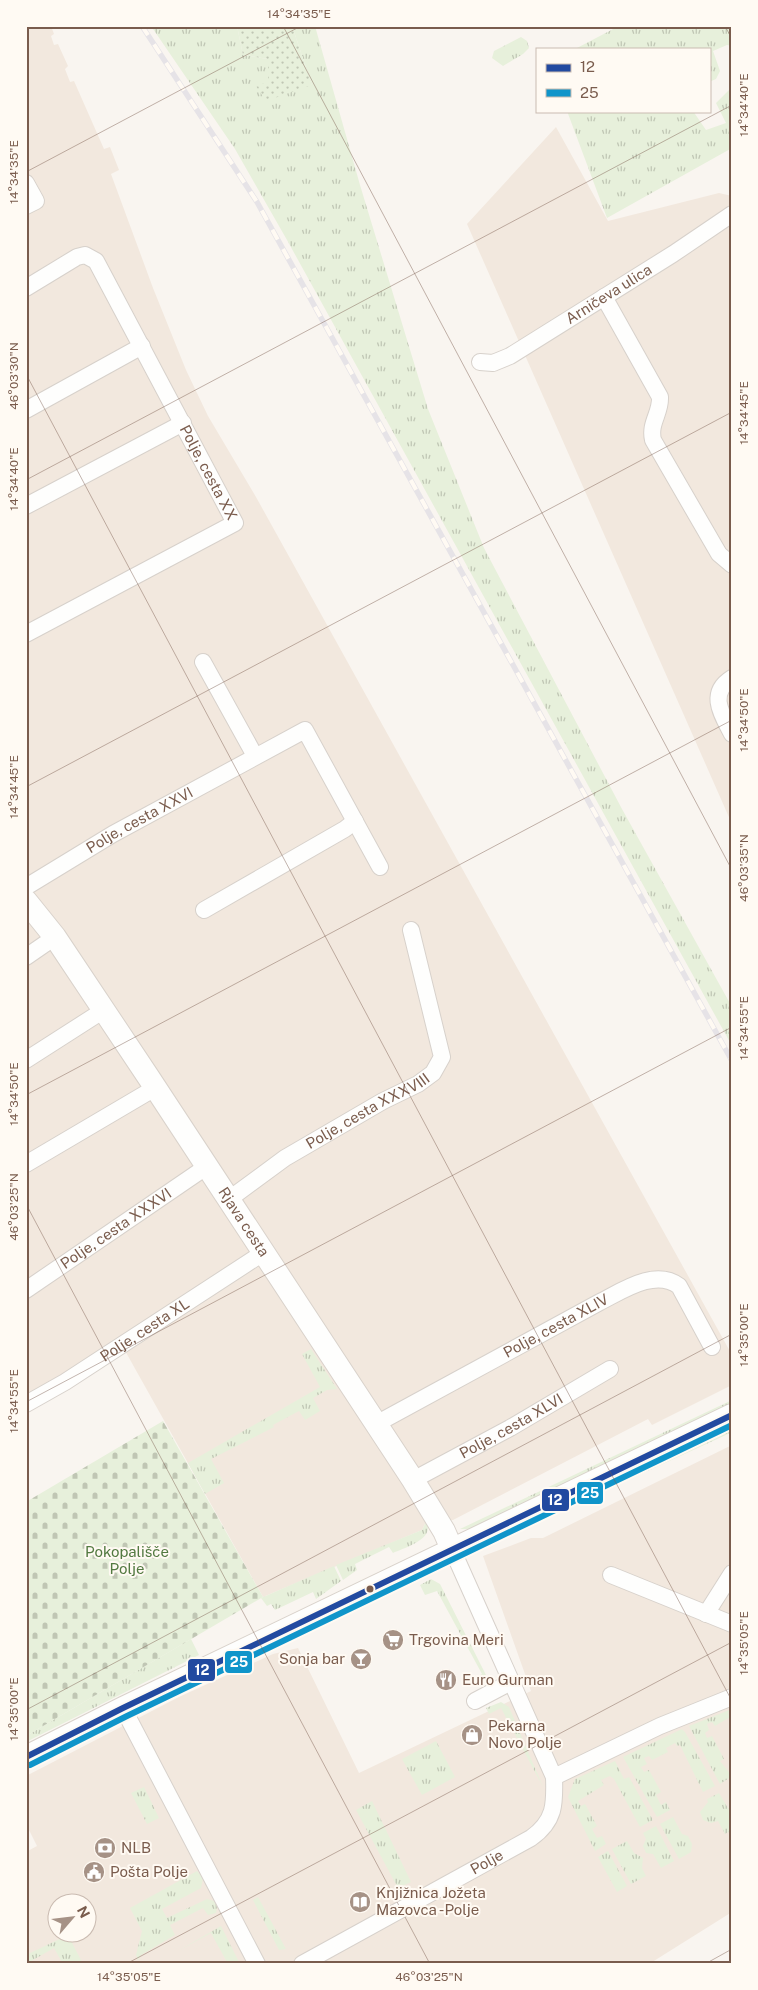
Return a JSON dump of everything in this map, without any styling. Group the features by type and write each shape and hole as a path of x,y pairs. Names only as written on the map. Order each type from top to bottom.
{"street":[{"path":"26,183 31,203"},
{"name":"Arničeva ulica","path":"480,362 493,363 510,356 732,214"},
{"path":"26,288 77,257 85,255 96,261 183,423"},
{"path":"604,297 660,397 660,407 651,430 653,440 719,554 732,565"},
{"path":"26,410 142,346"},
{"name":"Polje, cesta XX","path":"26,506 183,423 235,523 26,634"},
{"path":"204,662 255,756"},
{"path":"732,678 723,683 718,692 719,705 732,734"},
{"name":"Polje, cesta XXVI","path":"26,887 113,834 305,730 380,867"},
{"path":"204,910 345,829 355,821"},
{"name":"Rjava cesta","path":"26,901 54,937 104,1010 413,1480 444,1530 452,1549"},
{"name":"Polje, cesta XXXVIII","path":"228,1200 285,1158 383,1101 418,1084 438,1068 442,1058 411,930"},
{"path":"26,957 54,937"},
{"path":"26,1060 104,1010"},
{"path":"26,1164 155,1088"},
{"name":"Polje, cesta XXXVI","path":"26,1290 174,1191 206,1167"},
{"name":"Polje, cesta XL","path":"26,1404 65,1382 263,1253"},
{"name":"Polje, cesta XLIV","path":"376,1424 600,1302 628,1288 657,1278 670,1279 678,1286 712,1347"},
{"name":"Polje, cesta XLVI","path":"413,1480 510,1428 610,1368"},
{"path":"26,1757 123,1708 732,1415"},
{"name":"Polje","path":"302,1964 538,1833 552,1812 555,1801 554,1777 452,1549"},
{"path":"706,1614 732,1573"},
{"path":"611,1575 732,1624"},
{"path":"475,1701 511,1682"},
{"path":"554,1777 660,1726 732,1697"},
{"path":"123,1708 257,1964"}],"shaded area":[{"path":"26,26 51,26 54,34 51,36 54,45 58,44 68,66 65,69 70,82 74,81 104,149 110,147 119,170 111,174 153,288 186,370 208,416 256,497 732,1355 732,1385 652,1425 648,1419 453,1520 426,1522 422,1530 263,1597 119,1340 26,1397"},
{"path":"556,127 608,221 719,193 732,196 732,824 467,224"},
{"path":"732,1445 732,1912 649,1964 26,1964 26,1852 37,1846 26,1824 26,1776 179,1697 273,1654 298,1648 359,1773 531,1691 483,1556 531,1538 543,1538"}],"green space":[{"path":"151,26 237,26 243,55 268,59 268,82 312,85 292,26 315,26 360,185 428,409 484,548 622,809 732,1007 732,1046 287,240 235,149"},
{"path":"237,26 292,26 312,85 266,101 256,86 268,82 268,59 243,55"},
{"path":"619,26 732,26 732,46 727,45 713,51 720,71 716,79 710,82 710,48 577,48"},
{"path":"521,37 527,41 529,48 523,54 503,66 492,58 494,51"},
{"path":"729,90 732,92 732,148 607,218 567,112 694,112 706,130 726,123 716,103"},
{"path":"311,1349 337,1389 327,1390 313,1398 320,1411 305,1420 299,1411 273,1425 274,1427 211,1459 224,1483 205,1494 188,1463 320,1387 302,1354"},
{"path":"732,1400 732,1405 469,1529 460,1529"},
{"name":"Pokopališče Polje","path":"163,1421 263,1597 26,1736 26,1502"},
{"path":"732,1426 732,1431 728,1434 474,1551"},
{"path":"426,1522 428,1528 423,1538 393,1553 389,1547 355,1564 357,1570 343,1580 336,1565 422,1530"},
{"path":"334,1566 341,1581 316,1599 313,1592 275,1610 271,1604 267,1606 261,1598"},
{"path":"431,1579 440,1584 486,1675 482,1682 474,1685 470,1681 482,1674 437,1591 425,1595 420,1585"},
{"path":"191,1639 199,1655 26,1742 26,1736"},
{"path":"501,1702 509,1707 543,1787 501,1708 489,1714 486,1708"},
{"path":"732,1709 728,1713 730,1717 715,1726 712,1722 707,1724 709,1730 705,1733 707,1738 712,1736 724,1759 720,1761 732,1776 720,1784 689,1726"},
{"path":"682,1729 715,1786 703,1792 680,1745 677,1746 675,1743 666,1748 668,1752 652,1760 649,1756 644,1758 647,1764 641,1767 644,1772 649,1770 661,1792 656,1795 661,1805 666,1802 670,1810 657,1817 623,1757"},
{"path":"436,1741 455,1777 422,1795 402,1759"},
{"path":"615,1761 624,1779 629,1777 653,1820 640,1827 614,1779 610,1776 601,1780 604,1785 578,1801 581,1806 585,1804 597,1826 592,1829 597,1838 602,1836 606,1844 595,1851 568,1797 575,1779"},
{"path":"144,1787 159,1818 147,1824 131,1793"},
{"path":"719,1793 732,1815 732,1830 725,1834 718,1821 711,1823 703,1820 700,1812 708,1802 707,1799"},
{"path":"372,1801 411,1882 398,1888 356,1810"},
{"path":"673,1817 682,1834 688,1836 692,1844 691,1852 679,1859 660,1824"},
{"path":"656,1826 674,1861 661,1868 653,1854 646,1853 643,1846 646,1839 643,1833"},
{"path":"627,1841 634,1853 643,1858 642,1868 646,1876 631,1884 612,1849"},
{"path":"608,1851 627,1886 617,1892 598,1857"},
{"path":"197,1871 203,1878 201,1888 162,1909 167,1918 207,1899 214,1901 217,1907 216,1913 208,1915 203,1908 170,1925 175,1935 141,1955 138,1960 136,1955 142,1931 130,1908"},
{"path":"258,1897 286,1949 279,1950 253,1900"},
{"path":"221,1926 240,1964 228,1964 211,1933 178,1951"},
{"path":"53,1942 72,1942 83,1964 63,1964 54,1948 26,1964 26,1955"}],"railway":[{"path":"142,26 257,202 732,1061"}],"transit line":[{"name":"12","path":"26,1757 123,1708 732,1415"},
{"name":"25","path":"30,1765 127,1716 732,1425"}],"place":[{"name":"Trgovina Meri","path":"393,1640"},
{"name":"Sonja bar","path":"361,1659"},
{"name":"Euro Gurman","path":"446,1680"},
{"name":"Pekarna Novo Polje","path":"472,1735"},
{"name":"NLB","path":"105,1848"},
{"name":"Pošta Polje","path":"94,1872"},
{"name":"Knjižnica Jožeta Mazovca -Polje","path":"360,1902"}]}
